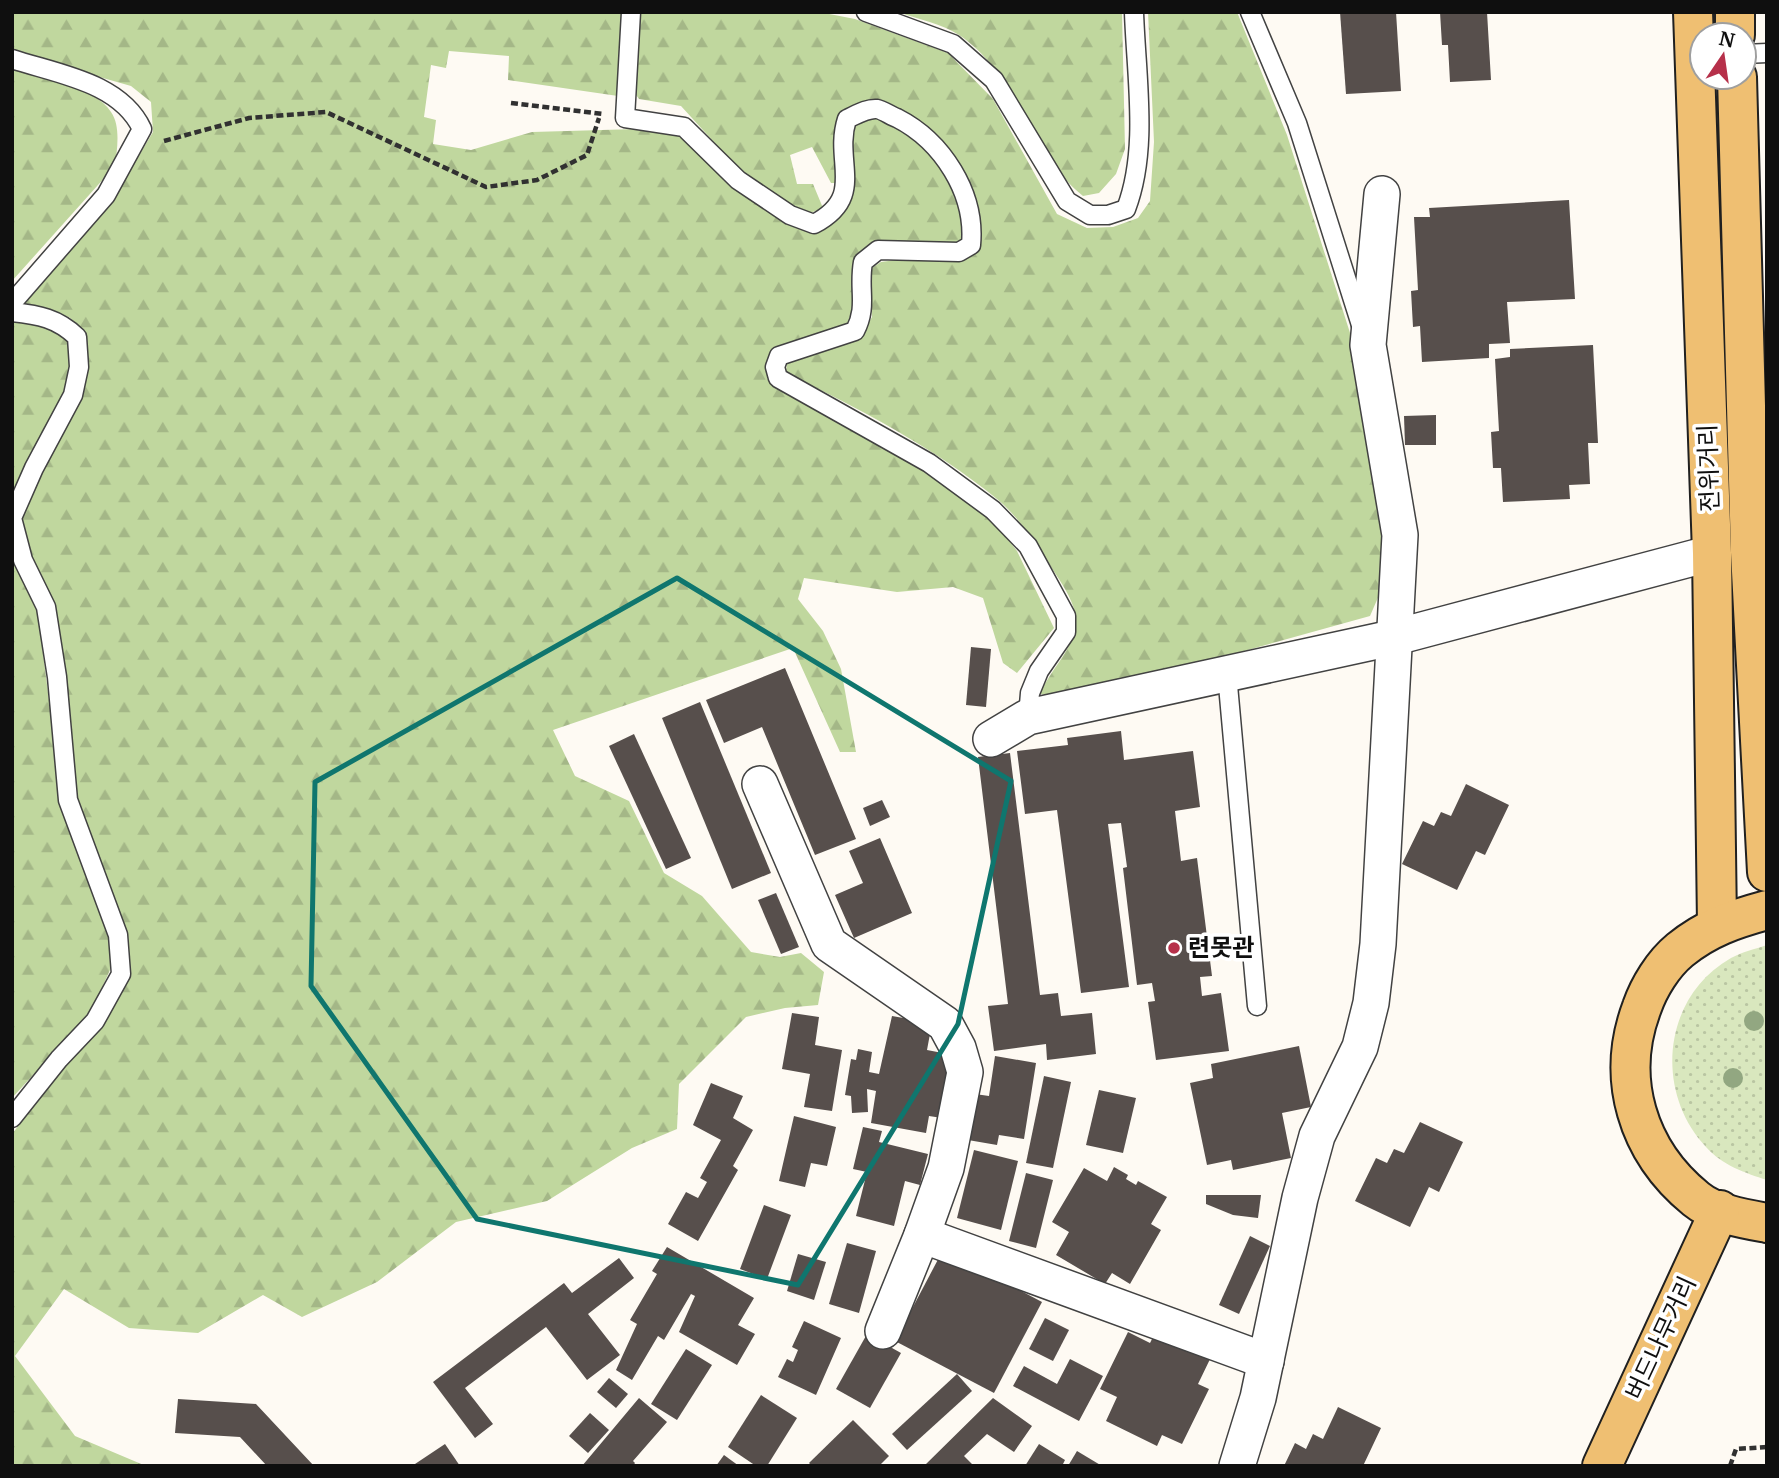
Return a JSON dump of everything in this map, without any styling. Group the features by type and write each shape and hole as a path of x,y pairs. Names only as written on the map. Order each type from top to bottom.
{"main road":[{"name":"전위거리","path":"1693,12 1712,553 1717,924"},
{"name":"전위거리","path":"1737,91 1750,552 1767,872"},
{"path":"1767,910 1717,924 1678,951 1649,988 1632,1033 1629,1081 1640,1127 1665,1168 1698,1201 1767,1223"},
{"name":"버드나무거리","path":"1602,1466 1720,1210"}],"street":[{"path":"1237,1466 1258,1398 1300,1198 1314,1148 1360,1047 1371,1003 1378,944 1400,535 1368,345 1382,194"},
{"path":"991,739 1028,717 1396,637 1712,553"},
{"path":"760,784 829,944 945,1024 958,1048 965,1072 962,1100 946,1168 883,1331"},
{"path":"922,1235 1266,1361"}],"lane":[{"path":"631,12 625,118 684,127 738,180 790,215 814,224 832,215 847,188 841,137 847,119 861,112 878,109 917,128 948,163 968,205 973,223 971,244 959,251 878,250 863,262 860,280 863,315 855,331 779,356 775,367 778,378 929,463 993,510 1028,546 1066,616 1059,647 1035,682 1028,717"},
{"path":"866,12 953,44 994,80 1067,201 1090,215 1108,215 1126,209 1135,186 1138,146 1134,12"},
{"path":"1250,12 1297,123 1368,345"},
{"path":"12,59 92,85 118,97 135,112 142,129 106,195 12,303"},
{"path":"12,312 45,316 64,325 77,337 79,367 73,395 34,468 12,518 23,561 46,607 57,677 68,800 118,935 121,974 95,1021 59,1059 12,1118"},
{"path":"1227,674 1257,1006"}],"path":[{"path":"511,103 625,118"},
{"path":"130,152 249,118 326,112 486,187 537,180 587,155 600,114"},
{"path":"1730,1466 1736,1450 1767,1447"}],"highlighted area":[{"path":"677,578 1011,781 958,1024 798,1285 477,1219 311,986 315,782"}],"green space":[{"path":"12,12 624,12 618,96 508,80 509,56 449,51 446,68 431,65 424,117 436,120 433,144 471,150 532,132 637,129 669,132 686,138 708,163 741,191 815,232 837,217 849,200 853,179 853,126 859,120 875,118 902,127 923,144 954,187 962,211 963,240 955,244 875,241 856,263 852,282 853,302 847,324 773,350 767,362 767,378 774,386 821,410 931,475 990,516 1017,551 1054,628 1017,673 1003,663 983,598 953,587 897,592 804,578 798,599 823,631 841,669 856,752 840,752 793,648 553,730 575,776 629,801 664,873 702,896 751,952 780,957 801,953 824,972 818,1005 785,1008 746,1017 679,1084 677,1129 632,1148 547,1201 456,1222 377,1282 302,1317 263,1295 198,1333 129,1328 64,1289 15,1356 75,1436 146,1466 12,1466 12,1134 67,1063 103,1023 130,973 126,933 75,796 21,519 87,365 84,331 69,317 22,305 114,197 153,132 151,102 131,86 12,52"},
{"path":"641,12 819,12 855,19 948,53 993,99 1057,214 1087,228 1113,227 1138,218 1150,201 1154,142 1148,12 1237,12 1287,135 1358,358 1383,536 1380,593 1370,616 1072,699 1040,694 1074,635 1075,613 1063,585 1021,523 973,480 922,446 786,373 787,361 859,339 872,317 868,283 870,269 881,262 976,249 976,208 962,169 936,137 920,124 883,105 869,105 846,112 839,183 831,183 812,147 790,155 797,184 813,184 823,208 810,213 791,209 743,174 681,106 639,99 634,92"},
{"path":"898,12 1122,12 1125,149 1116,174 1099,193 1083,196 1050,158 1010,92 979,51 953,31"},
{"path":"12,67 80,89 93,96 111,112 118,138 115,166 12,281"},
{"path":"12,321 45,321 72,338 74,363 68,391 12,499"},
{"path":"12,546 37,606 62,803 113,940 110,970 91,1012 12,1098"},
{"path":"1767,945 1767,1180 1727,1164 1706,1147 1689,1125 1678,1100 1673,1073 1673,1046 1679,1020 1691,996 1708,975 1731,958"}],"building":[{"path":"1340,12 1396,12 1401,91 1346,94"},
{"path":"1440,12 1487,12 1491,80 1450,82 1448,45 1442,45"},
{"path":"1569,200 1575,299 1507,302 1510,343 1489,344 1489,358 1422,362 1420,326 1413,327 1411,291 1418,290 1414,217 1430,217 1429,208"},
{"path":"1593,345 1598,443 1588,443 1590,484 1569,485 1570,499 1503,502 1501,468 1493,468 1491,432 1499,431 1495,359 1510,357 1510,349"},
{"path":"1436,415 1436,445 1405,445 1404,416"},
{"path":"971,647 991,649 986,707 966,705"},
{"path":"785,668 856,839 815,855 762,727 724,743 706,700"},
{"path":"700,702 771,873 732,889 662,718"},
{"path":"1121,731 1124,760 1193,751 1200,807 1175,811 1181,861 1197,858 1212,976 1200,977 1202,996 1221,993 1229,1051 1156,1060 1148,1002 1155,1001 1152,983 1137,985 1123,868 1127,867 1121,823 1108,824 1129,987 1081,993 1057,810 1025,814 1017,751 1068,745 1067,738"},
{"path":"634,734 691,858 666,869 609,746"},
{"path":"1010,753 1040,995 1058,993 1061,1016 1092,1013 1096,1054 1047,1060 1046,1044 994,1051 988,1006 1008,1004 978,757"},
{"path":"1466,784 1509,805 1485,855 1476,851 1457,890 1402,864 1423,821 1434,826 1441,812 1451,816"},
{"path":"882,800 890,817 870,826 863,808"},
{"path":"880,838 912,913 854,938 835,895 863,883 849,851"},
{"path":"776,893 799,947 781,954 758,900"},
{"path":"792,1013 819,1017 815,1045 842,1050 832,1111 804,1107 810,1074 782,1069"},
{"path":"892,1016 932,1023 927,1050 953,1055 942,1118 929,1116 926,1133 871,1123 876,1091 867,1089 868,1112 852,1113 851,1096 845,1095 851,1059 856,1060 858,1049 872,1052 869,1072 879,1074"},
{"path":"1299,1046 1311,1107 1282,1113 1291,1158 1233,1170 1231,1160 1207,1165 1190,1083 1213,1078 1211,1064"},
{"path":"995,1056 1036,1063 1024,1139 999,1135 997,1145 968,1140 975,1094 989,1096"},
{"path":"1044,1076 1071,1082 1053,1168 1026,1163"},
{"path":"711,1083 743,1096 733,1118 753,1130 733,1166 738,1170 698,1241 668,1224 686,1192 698,1198 707,1182 700,1178 721,1140 693,1125"},
{"path":"1099,1090 1136,1098 1123,1153 1086,1145"},
{"path":"794,1116 836,1127 827,1166 811,1163 805,1187 779,1181"},
{"path":"1420,1122 1463,1142 1439,1192 1429,1187 1410,1227 1355,1201 1376,1158 1387,1163 1394,1149 1404,1153"},
{"path":"863,1127 882,1131 879,1142 928,1154 920,1185 905,1181 894,1226 856,1216 867,1172 853,1169"},
{"path":"974,1150 1018,1161 1001,1230 957,1218"},
{"path":"1114,1167 1128,1175 1126,1179 1136,1185 1138,1181 1167,1197 1151,1224 1161,1230 1130,1284 1112,1273 1105,1284 1056,1255 1069,1232 1052,1222 1084,1168 1107,1181"},
{"path":"1026,1173 1053,1180 1036,1248 1009,1241"},
{"path":"1206,1195 1261,1195 1258,1218 1233,1215 1206,1204"},
{"path":"764,1205 791,1215 767,1279 740,1269"},
{"path":"1250,1236 1270,1246 1239,1314 1219,1305"},
{"path":"847,1243 876,1251 859,1313 829,1304"},
{"path":"667,1247 754,1298 738,1325 755,1334 737,1365 679,1332 695,1296 691,1294 664,1340 658,1336 632,1380 616,1370 637,1324 630,1320 657,1274 652,1271"},
{"path":"943,1250 1042,1302 994,1393 895,1341"},
{"path":"798,1254 826,1262 814,1300 787,1291"},
{"path":"619,1258 634,1278 588,1314 620,1355 587,1380 546,1327 465,1388 493,1424 475,1438 433,1382 564,1283 572,1293"},
{"path":"1045,1318 1069,1330 1053,1361 1029,1349"},
{"path":"804,1321 841,1338 816,1395 778,1377 787,1359 793,1362 798,1350 792,1347"},
{"path":"1157,1329 1212,1355 1198,1384 1209,1389 1182,1444 1162,1435 1157,1446 1106,1421 1117,1397 1100,1389 1128,1332 1150,1343"},
{"path":"867,1334 901,1353 870,1408 836,1389"},
{"path":"686,1349 712,1365 677,1420 651,1404"},
{"path":"1070,1359 1103,1376 1079,1421 1013,1386 1024,1366 1057,1384"},
{"path":"957,1374 972,1391 907,1450 892,1434"},
{"path":"609,1378 628,1394 616,1408 597,1392"},
{"path":"761,1395 797,1418 767,1466 756,1466 728,1447"},
{"path":"639,1398 667,1422 633,1461 633,1466 582,1466"},
{"path":"993,1398 1032,1426 1014,1452 987,1434 964,1456 974,1466 924,1466"},
{"path":"178,1399 256,1404 314,1466 267,1466 240,1437 175,1433"},
{"path":"1338,1407 1381,1428 1363,1466 1284,1466 1295,1443 1306,1449 1313,1434 1323,1439"},
{"path":"590,1413 609,1430 588,1453 569,1436"},
{"path":"853,1420 889,1456 879,1466 812,1466 809,1463"},
{"path":"445,1444 460,1466 412,1466"},
{"path":"1039,1444 1065,1460 1062,1466 1025,1466"},
{"path":"1077,1451 1102,1466 1068,1466"},
{"path":"724,1455 739,1466 716,1466"}],"place":[{"name":"련못관","path":"1174,948"}]}
